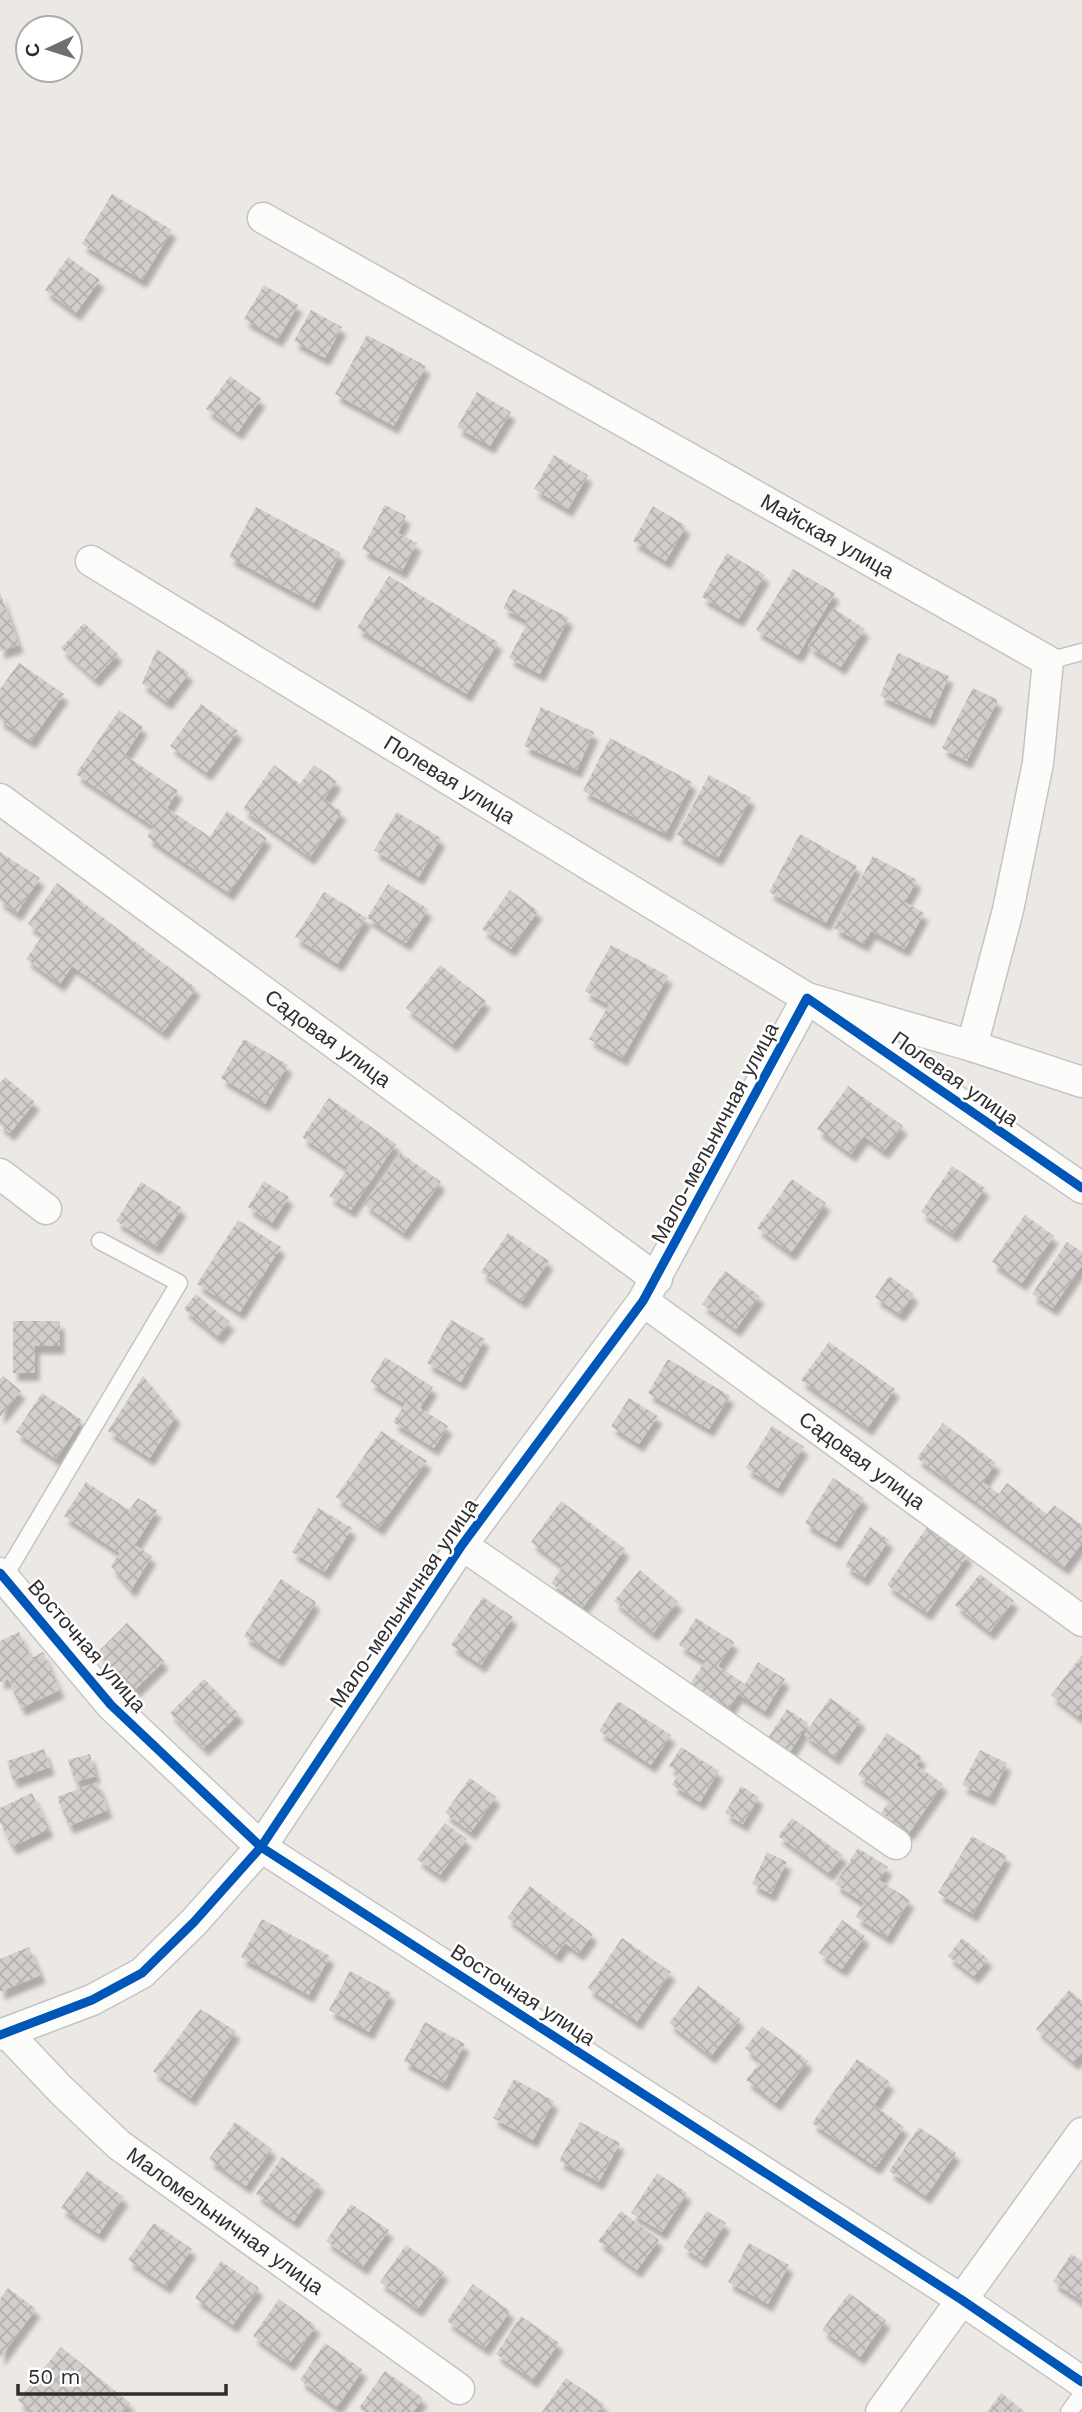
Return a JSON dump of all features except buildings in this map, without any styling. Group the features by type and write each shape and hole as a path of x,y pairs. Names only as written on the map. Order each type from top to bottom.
{"street":[{"name":"Майская улица","path":"263,218 1048,661"},
{"name":"Полевая улица","path":"91,561 807,998 1082,1188"},
{"path":"972,1046 1007,910 1038,763 1048,661"},
{"name":"Садовая улица","path":"0,799 1082,1620"},
{"name":"Полевая улица","path":"807,998 972,1046 1082,1082"},
{"name":"Мало-мельничная улица","path":"4,2034 92,2000 142,1973 194,1922 261,1847 461,1545 650,1290 807,998"},
{"path":"0,1174 46,1209"},
{"path":"461,1545 896,1844"},
{"name":"Восточная улица","path":"2,1575 111,1705 261,1847 962,2300 1082,2382"},
{"name":"Маломельничная улица","path":"4,2034 118,2145 459,2389"},
{"path":"881,2412 1082,2133"}],"lane":[{"path":"1048,661 1082,652"},
{"path":"2,1575 179,1283 100,1241"},
{"path":"1069,2412 1082,2394"}],"cycle path":[{"path":"0,2035 92,2000 142,1973 194,1922 261,1847 462,1545 643,1301 807,998 1082,1188"},
{"path":"0,1573 111,1705 261,1847 962,2300 1082,2382"}]}
